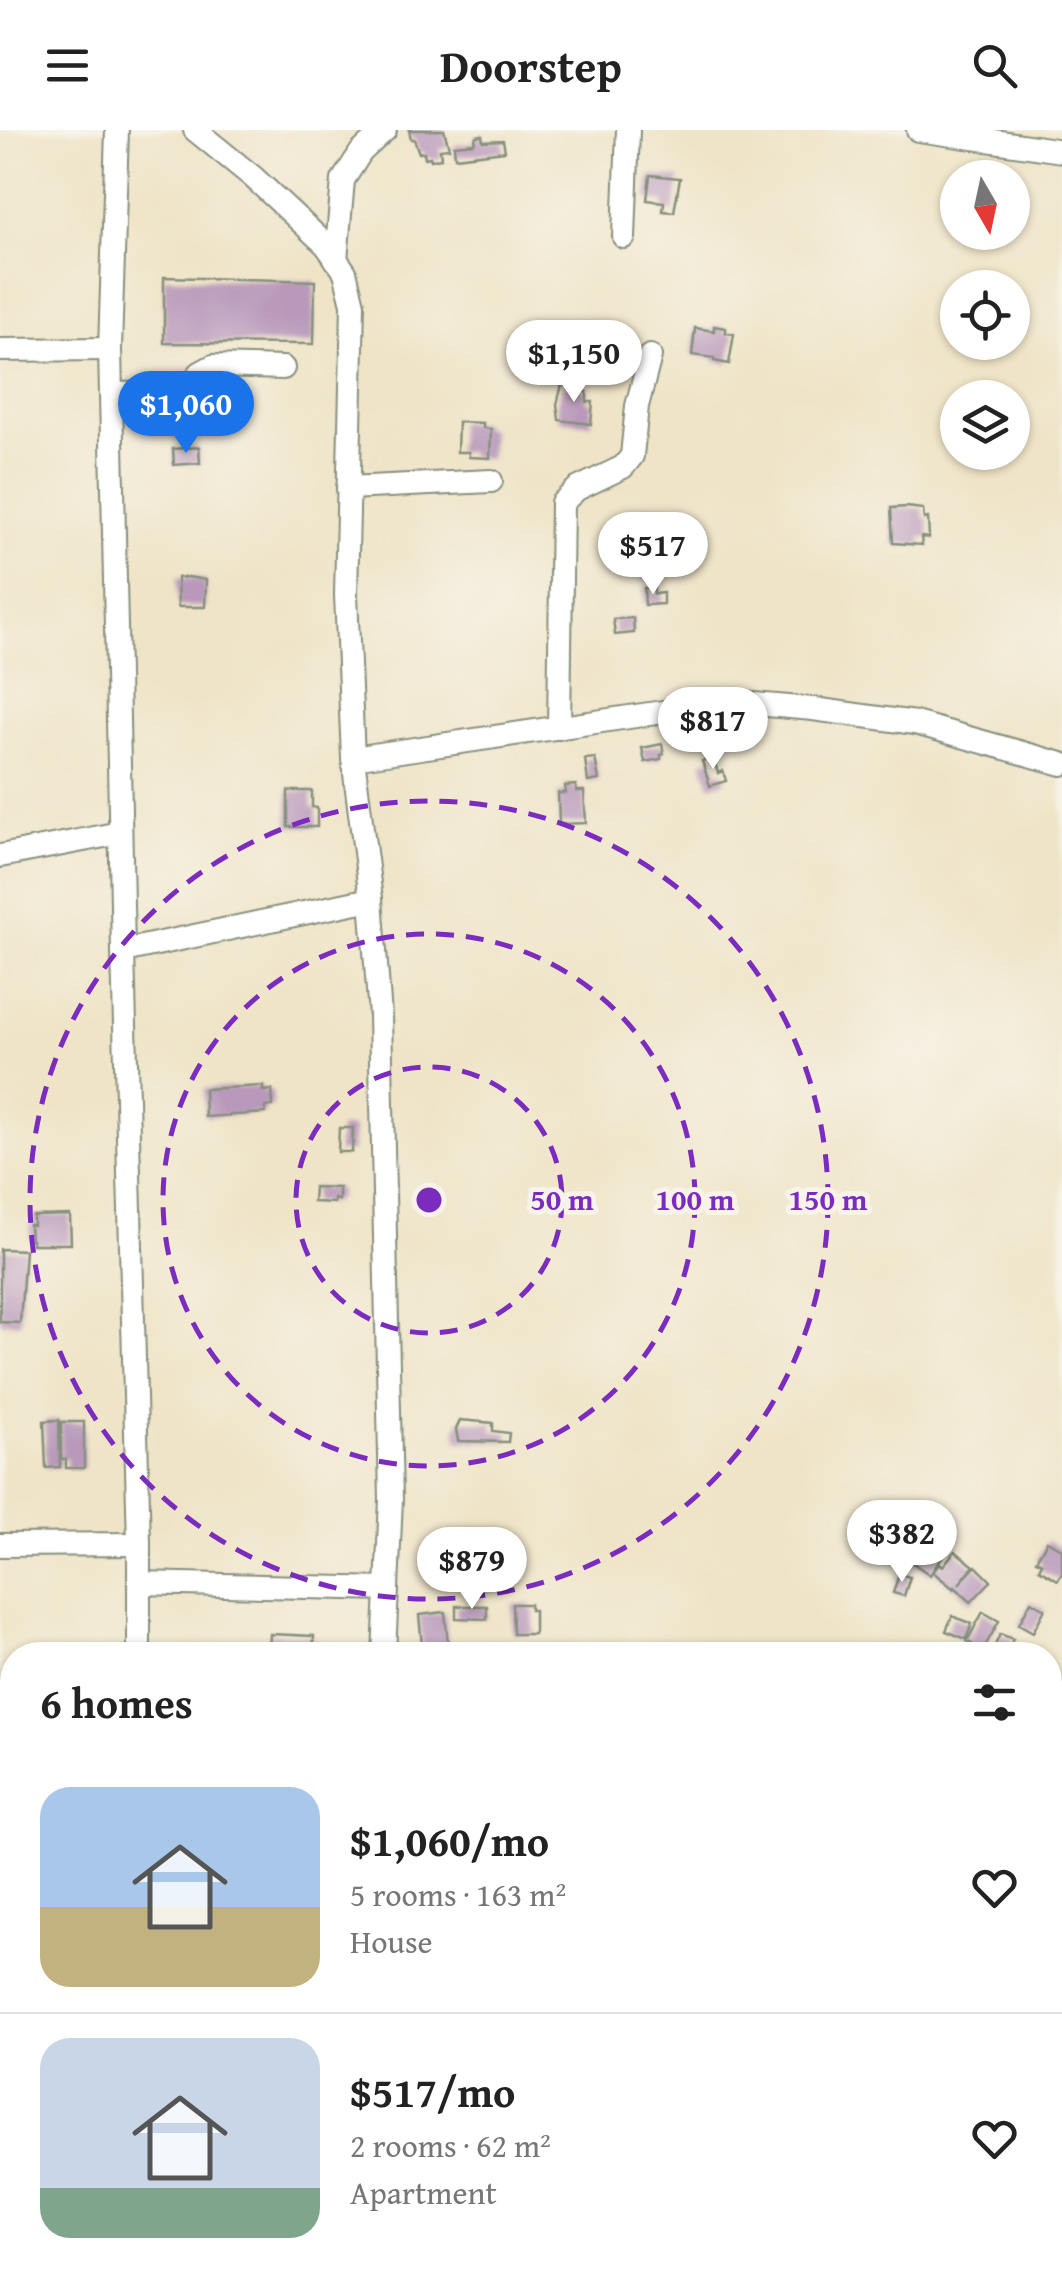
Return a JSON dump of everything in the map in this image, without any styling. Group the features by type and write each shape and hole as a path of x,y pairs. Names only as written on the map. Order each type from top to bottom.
{"street":[{"path":"117,130 110,349 122,951 140,1544 139,1642"},
{"path":"195,130 326,246 344,272 353,304 346,595 353,758 371,899 380,1016 391,1500 385,1642"},
{"path":"336,260 343,180 361,152 385,130"},
{"path":"624,237 628,130"},
{"path":"918,130 1062,151"},
{"path":"0,350 110,349"},
{"path":"558,728 562,503 577,489 623,467 632,456 637,406 650,356"},
{"path":"111,394 176,393 213,366 283,368"},
{"path":"348,488 491,481"},
{"path":"353,758 730,702 915,723 1062,764"},
{"path":"0,856 120,832"},
{"path":"122,951 371,899"},
{"path":"0,1545 140,1544"},
{"path":"139,1583 387,1589"}],"building":[{"path":"409,130 444,130 449,148 440,149 441,158 425,158"},
{"path":"482,135 483,141 503,140 505,151 455,157 454,145 474,143 476,136"},
{"path":"650,175 680,178 674,212 663,211 664,202 647,200"},
{"path":"164,277 315,281 314,344 164,343"},
{"path":"714,326 734,334 729,364 692,355 695,328 714,331"},
{"path":"562,385 587,392 587,402 593,402 591,424 559,420 557,404"},
{"path":"458,422 483,423 483,428 491,429 490,458 457,452"},
{"path":"199,447 200,463 174,465 173,449"},
{"path":"891,508 923,509 924,519 928,518 929,538 921,537 922,545 893,543"},
{"path":"177,578 206,580 205,607 178,607"},
{"path":"644,588 654,588 654,594 663,593 663,604 645,605"},
{"path":"633,618 634,633 615,635 613,619"},
{"path":"662,744 661,759 645,762 642,748"},
{"path":"713,757 718,773 723,771 726,781 710,786 702,761"},
{"path":"595,758 599,780 588,782 585,759"},
{"path":"576,785 576,791 584,791 586,823 559,824 558,793 566,793 565,786"},
{"path":"288,791 312,791 317,827 288,827"},
{"path":"263,1086 263,1091 272,1090 273,1106 265,1107 265,1113 205,1117 204,1089"},
{"path":"339,1128 353,1128 352,1152 338,1152"},
{"path":"314,1187 339,1188 339,1200 313,1202"},
{"path":"70,1215 71,1244 32,1244 29,1225 33,1225 33,1216"},
{"path":"0,1249 25,1250 20,1323 0,1322"},
{"path":"59,1420 60,1467 46,1468 44,1421"},
{"path":"460,1420 493,1423 493,1431 509,1433 508,1442 458,1441 456,1429"},
{"path":"61,1422 84,1422 84,1468 66,1468 66,1459 61,1459"},
{"path":"926,1538 932,1542 935,1538 946,1551 930,1575 910,1561"},
{"path":"1047,1541 1062,1549 1062,1573 1058,1580 1039,1569 1042,1563 1036,1560"},
{"path":"955,1551 974,1566 959,1584 976,1566 991,1581 971,1602 933,1572"},
{"path":"899,1574 910,1577 904,1596 893,1593"},
{"path":"1031,1601 1045,1609 1033,1632 1019,1624"},
{"path":"512,1604 530,1604 530,1610 534,1610 534,1634 513,1634"},
{"path":"456,1606 487,1606 487,1619 456,1618"},
{"path":"445,1612 448,1642 422,1642 419,1615"},
{"path":"983,1612 999,1621 987,1642 967,1641"},
{"path":"952,1616 972,1624 966,1639 946,1631"},
{"path":"270,1634 314,1636 314,1642 270,1642"},
{"path":"1000,1634 1013,1639 1012,1642 996,1642"}]}
